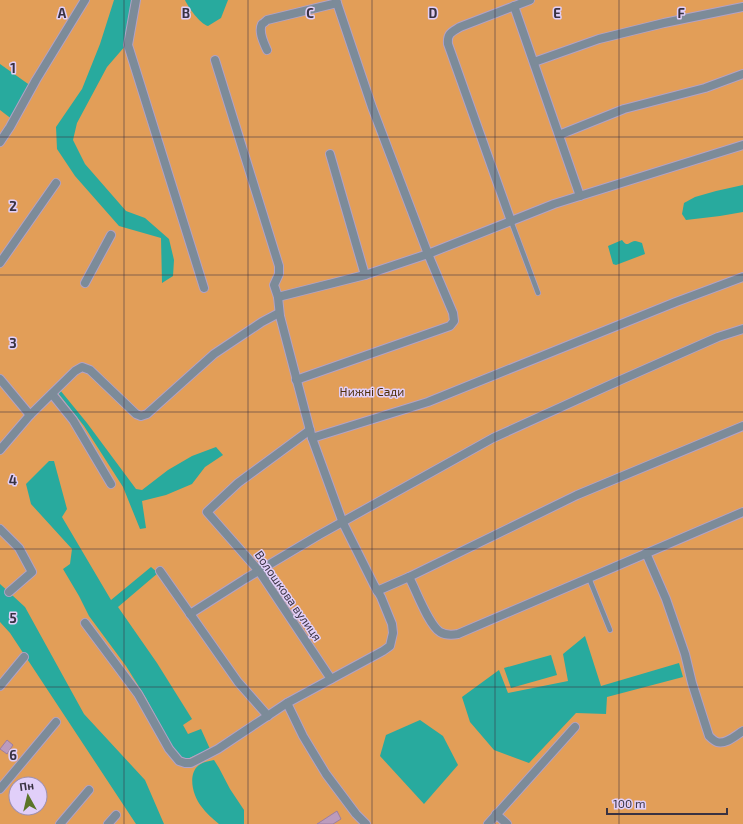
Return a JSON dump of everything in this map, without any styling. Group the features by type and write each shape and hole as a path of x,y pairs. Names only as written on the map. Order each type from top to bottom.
{"street":[{"path":"0,142 85,0"},
{"path":"136,0 128,45 204,288"},
{"path":"511,221 448,44 448,39 451,32 460,27 530,0"},
{"path":"266,50 262,40 261,30 262,24 267,20 336,1 372,107 428,254 453,313 454,321 450,326 296,380"},
{"path":"514,6 580,196"},
{"path":"534,62 607,37 664,23 743,7"},
{"path":"85,623 138,694 169,749 179,761 185,764 218,749 287,703 383,651 390,646 394,634 392,624 381,597 343,523 312,438 279,313 278,297 274,285 279,274 280,266 215,60"},
{"path":"559,135 624,109 705,88 743,74"},
{"path":"278,297 365,276 428,254 554,204 743,145"},
{"path":"330,154 365,276"},
{"path":"0,263 56,183"},
{"path":"85,284 111,235"},
{"path":"312,438 428,402 669,305 743,277"},
{"path":"0,450 30,415 75,371 82,367 90,370 136,414 141,416 147,414 214,354 262,322 279,313"},
{"path":"190,614 319,535 343,523 493,438 718,337 743,329"},
{"path":"0,379 30,415"},
{"path":"52,394 74,420 111,484"},
{"path":"378,591 577,495 743,426"},
{"name":"Волошкова вулиця","path":"310,430 238,483 207,512 259,571 331,679"},
{"path":"409,577 433,625 440,632 451,635 458,634 743,512"},
{"path":"0,529 19,548 32,572 8,592"},
{"path":"646,553 666,599 685,654 692,683 709,736 716,742 727,741 743,730"},
{"path":"160,571 238,682 268,716"},
{"path":"0,686 24,657"},
{"path":"287,703 303,736 326,774 356,814 366,824"},
{"path":"0,789 56,722"},
{"path":"488,824 575,727"},
{"path":"60,824 89,790"},
{"path":"496,814 507,824"},
{"path":"108,824 116,815"}],"lane":[{"path":"511,221 538,293"},
{"path":"589,578 610,630"}],"green space":[{"name":"Нижні Сади","path":"0,0 743,0 743,824 0,824"}],"shaded area":[{"path":"114,0 134,0 126,45 107,67 77,123 73,140 85,164 126,211 145,218 169,239 174,260 173,276 162,283 161,238 119,226 75,176 57,149 56,127 82,89 100,44"},
{"path":"185,0 228,0 221,18 208,26 198,19 191,11"},
{"path":"0,64 31,86 13,120 0,110"},
{"path":"743,185 743,212 686,220 682,214 684,203 695,197"},
{"path":"622,240 626,244 635,241 642,243 645,254 616,265 613,264 608,246"},
{"path":"60,390 87,423 136,489 142,490 168,470 192,456 216,447 223,455 205,467 192,484 166,495 142,501 146,528 140,529 123,487 84,426 58,393"},
{"path":"49,461 54,461 67,509 62,517 111,600 151,567 158,573 118,607 157,663 192,719 183,725 188,734 201,729 210,749 187,759 181,758 174,750 146,698 126,666 89,616 63,569 70,564 72,549 31,504 26,484"},
{"path":"0,584 25,607 84,714 145,780 164,824 136,824 10,633 0,622"},
{"path":"585,636 601,686 679,663 683,677 607,697 606,714 576,713 529,763 494,750 470,722 462,697 499,670 508,693 568,681 563,654"},
{"path":"551,655 557,675 511,688 504,668"},
{"path":"420,720 443,736 458,765 424,804 380,756 386,735"},
{"path":"214,760 230,789 244,810 244,824 219,824 198,802 192,785 193,774 195,769 202,763"}],"building":[{"path":"7,740 13,745 7,754 0,749"},
{"path":"337,811 341,819 333,824 317,824"}]}
